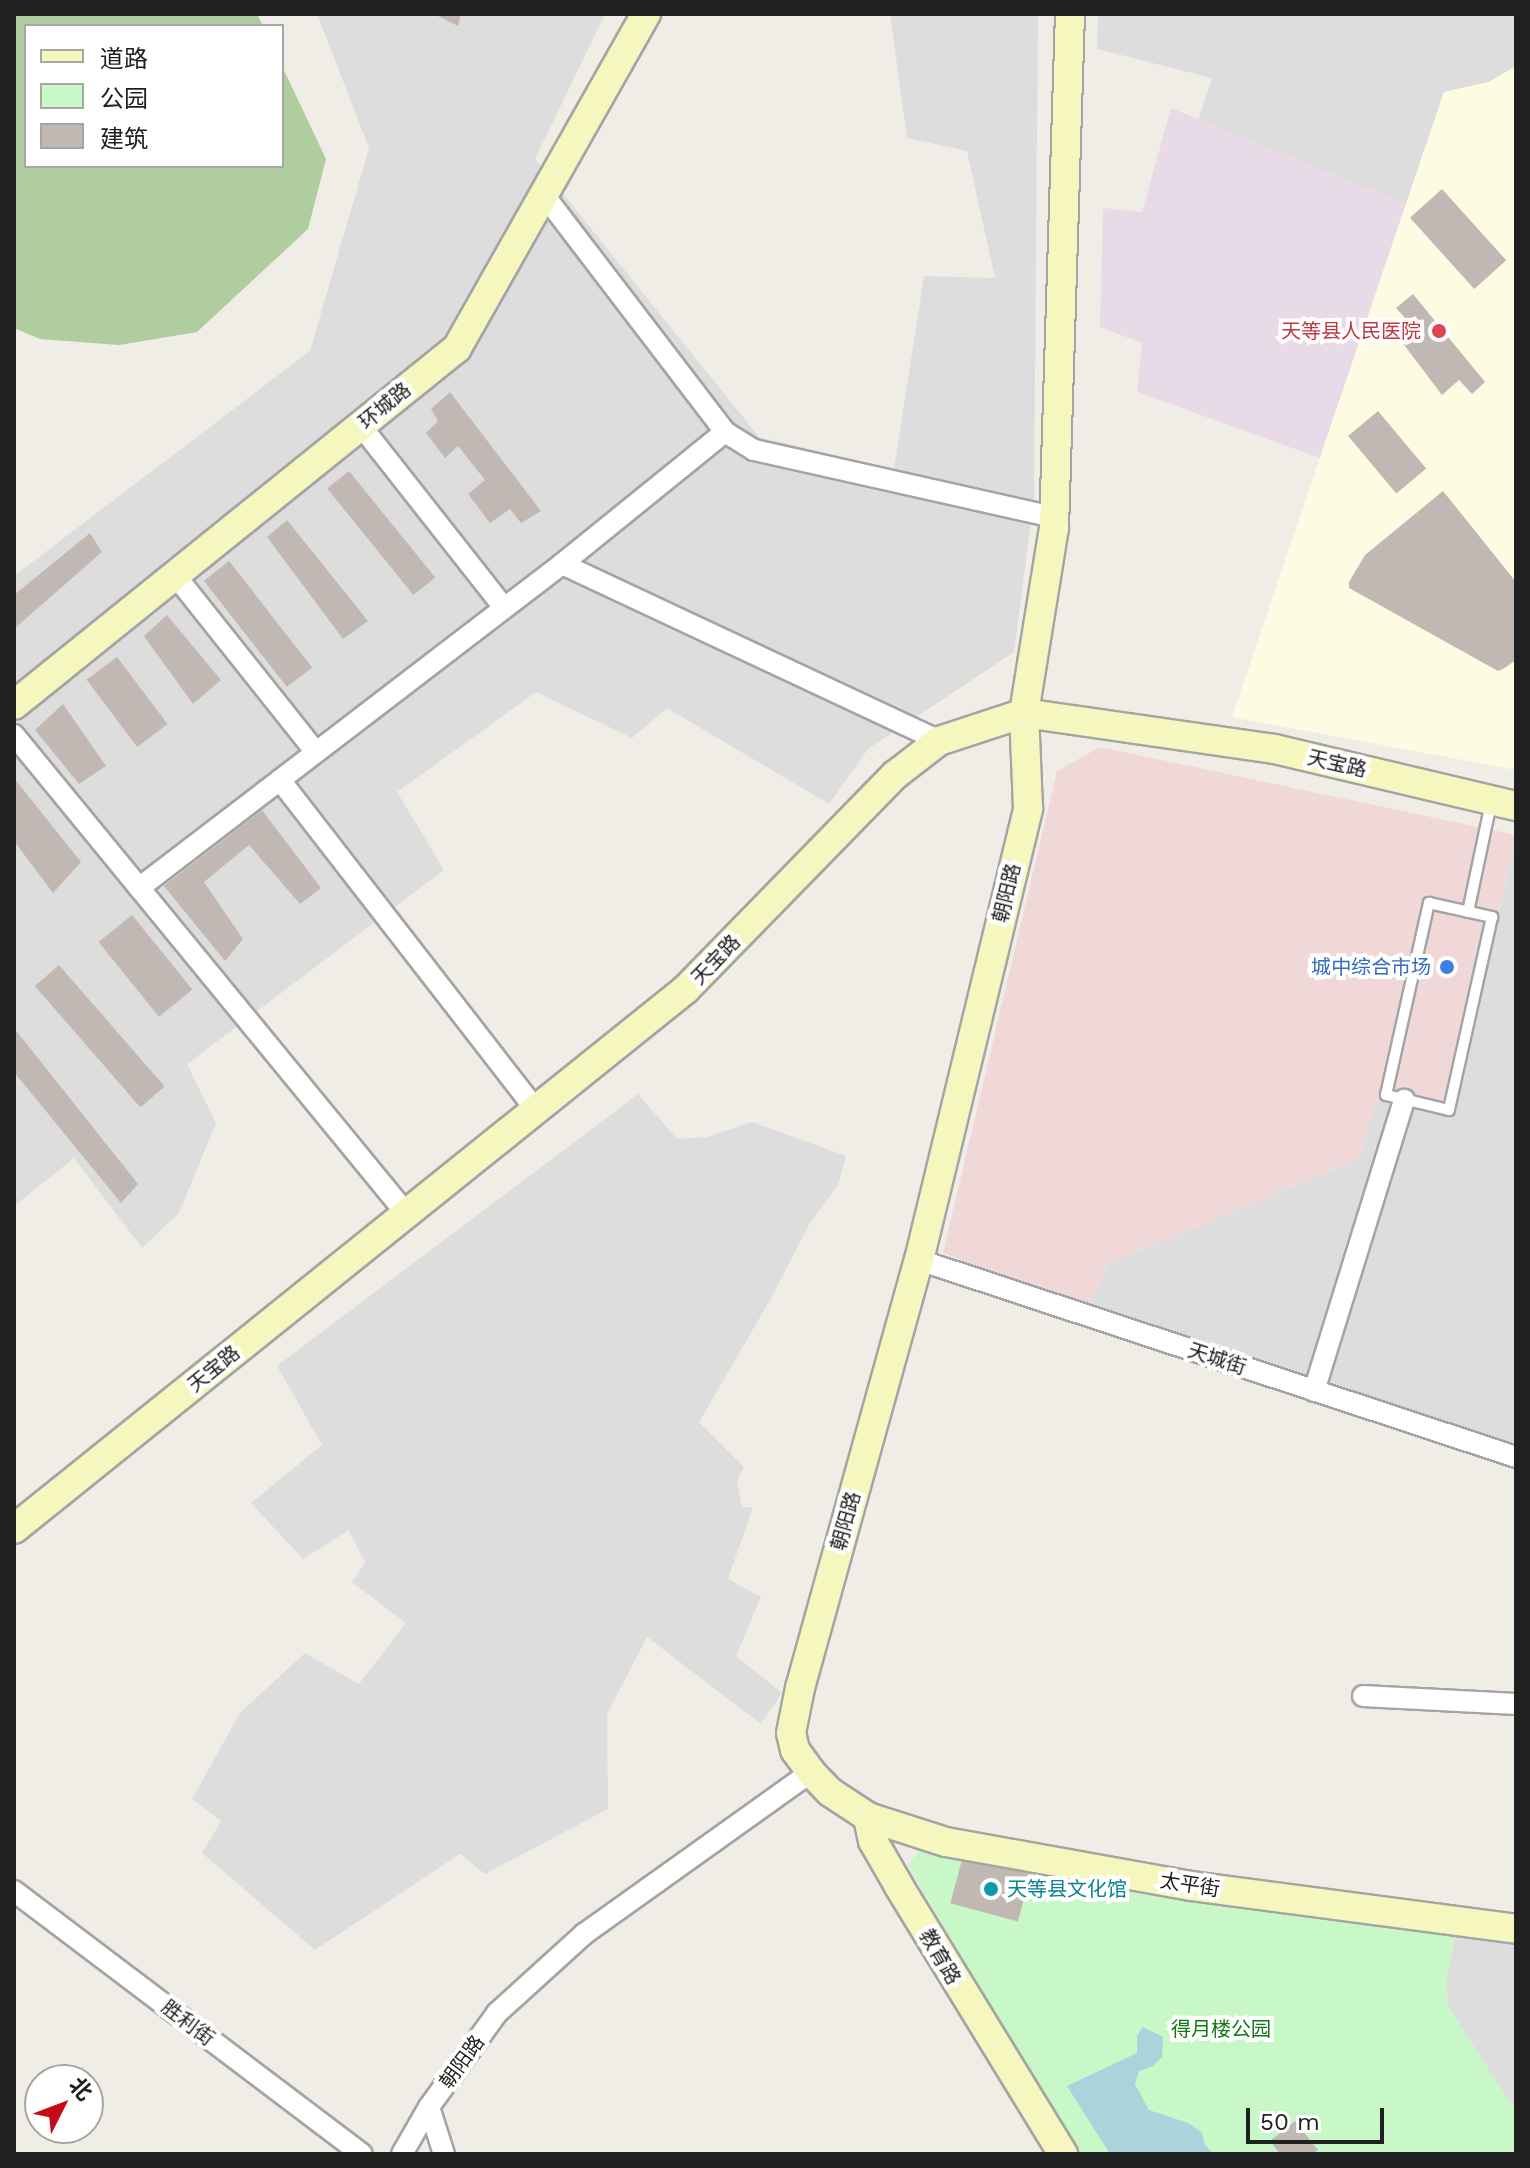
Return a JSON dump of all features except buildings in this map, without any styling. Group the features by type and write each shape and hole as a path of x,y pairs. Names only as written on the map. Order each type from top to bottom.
{"main road":[{"name":"环城路","path":"14,705 457,348 646,14"},
{"name":"朝阳路","path":"811,1772 795,1750 791,1733 800,1688 919,1260 1028,808 1024,713 1054,517 1070,14"},
{"name":"天宝路","path":"14,1529 76,1483 405,1212 686,989 895,775 939,741 1024,713 1275,749 1504,804"},
{"path":"811,1772 830,1792 868,1817"},
{"name":"太平街","path":"868,1817 946,1842 1191,1886 1516,1929"},
{"name":"教育路","path":"868,1817 873,1841 892,1875 1063,2154"}],"street":[{"path":"544,195 725,432 754,450 1054,517"},
{"path":"361,426 504,608"},
{"path":"139,888 562,564 725,432"},
{"path":"562,564 939,741"},
{"path":"175,575 316,752"},
{"path":"14,735 405,1212"},
{"path":"280,780 535,1109"},
{"path":"1314,1391 1404,1100"},
{"name":"天城街","path":"919,1260 1516,1457"},
{"path":"1363,1696 1516,1704"},
{"name":"朝阳路","path":"402,2154 429,2107 497,2013 584,1934 811,1772"},
{"name":"胜利街","path":"14,1891 362,2154"},
{"path":"429,2107 444,2154"}],"lane":[{"path":"1468,912 1504,804"},
{"path":"1429,903 1468,912 1492,917 1449,1110 1386,1095 1429,903"}],"shaded area":[{"path":"317,14 605,14 535,159 759,437 894,469 924,276 995,278 967,151 907,138 890,14 1038,14 1034,500 1014,652 868,749 829,804 667,708 632,738 536,692 397,792 444,870 187,1064 216,1123 179,1213 142,1248 74,1158 14,1206 14,576 310,351 369,148"},
{"path":"1098,14 1516,14 1516,66 1489,82 1444,92 1406,204 1198,120 1212,78 1097,49"},
{"name":"天等县人民医院","path":"1516,66 1516,770 1232,717 1444,92 1489,82"},
{"path":"1171,108 1406,204 1320,458 1137,392 1142,343 1100,327 1103,208 1142,212"},
{"path":"1100,747 1516,835 1455,1116 1377,1099 1359,1159 1109,1263 1088,1307 943,1253 1057,771"},
{"path":"1516,835 1516,1445 1088,1307 1109,1263 1359,1159 1376,1099 1455,1116"},
{"path":"638,1094 677,1139 707,1137 752,1122 846,1156 838,1185 810,1223 770,1300 699,1422 744,1467 737,1481 742,1507 753,1507 728,1579 761,1597 736,1656 782,1693 761,1724 647,1637 607,1714 608,1809 485,1874 460,1854 315,1950 202,1853 221,1821 192,1799 240,1713 305,1653 359,1684 406,1623 352,1582 365,1563 349,1530 303,1559 251,1503 322,1445 277,1366"},
{"path":"1455,1934 1516,1943 1516,2112 1448,2007 1446,1983"}],"green space":[{"path":"14,14 257,14 262,24 24,24 24,168 284,168 284,70 326,159 308,229 197,332 119,345 40,339 14,328"},
{"name":"得月楼公园","path":"925,1841 1132,1892 1455,1934 1446,1983 1448,2007 1516,2112 1516,2154 1079,2154 908,1866"}],"water":[{"path":"1143,2027 1163,2037 1162,2057 1153,2066 1139,2071 1135,2084 1149,2110 1188,2123 1202,2133 1205,2145 1214,2154 1110,2154 1067,2086 1137,2053 1137,2036"}],"place":[{"name":"天等县人民医院","path":"1439,331"},
{"name":"城中综合市场","path":"1447,967"},
{"name":"天等县文化馆","path":"991,1889"}]}
